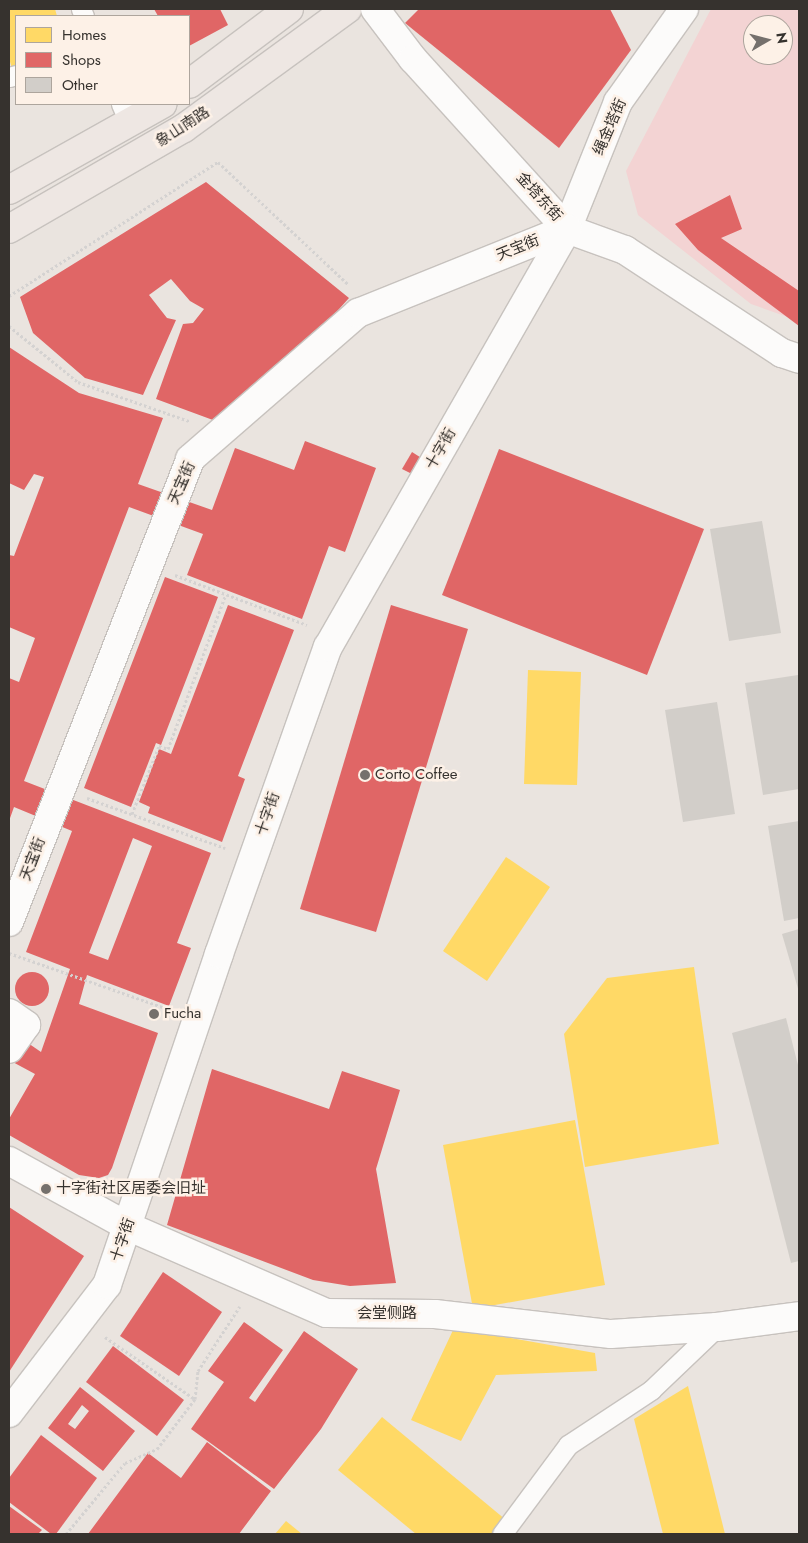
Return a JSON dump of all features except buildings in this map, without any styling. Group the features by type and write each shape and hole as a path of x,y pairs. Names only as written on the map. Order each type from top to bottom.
{"main road":[{"name":"象山南路","path":"17,224 184,128 347,9"},
{"path":"190,83 285,10"},
{"name":"象山南路","path":"9,190 125,113 158,105"}],"street":[{"name":"金塔东街","path":"375,9 413,59 567,229 626,250 782,353 799,359"},
{"name":"绳金塔街","path":"567,229 618,102 684,9"},
{"path":"9,196 17,224"},
{"name":"天宝街","path":"9,922 190,459 358,313 567,229"},
{"name":"十字街","path":"9,1413 107,1285 197,1019 328,647 567,229"},
{"path":"9,1013 26,1025 9,1049"},
{"name":"会堂侧路","path":"9,1161 127,1226 326,1313 435,1314 610,1334 717,1327 799,1316"}],"lane":[{"path":"502,1534 568,1445 651,1390 717,1327"}],"path":[{"path":"9,296 218,162 372,307"},
{"path":"9,326 78,382 219,432"},
{"path":"148,565 317,629"},
{"path":"132,814 159,746 168,749 226,594"},
{"path":"61,789 229,849"},
{"path":"9,952 197,1019"},
{"path":"66,1534 125,1464 156,1449 195,1398 198,1372 255,1282"},
{"path":"80,1320 195,1398"}],"shaded area":[{"path":"711,9 799,9 799,321 751,304 638,215 626,171"}],"place":[{"name":"Corto Coffee","path":"365,775"},
{"name":"Fucha","path":"154,1014"},
{"name":"十字街社区居委会旧址","path":"46,1189"}]}
